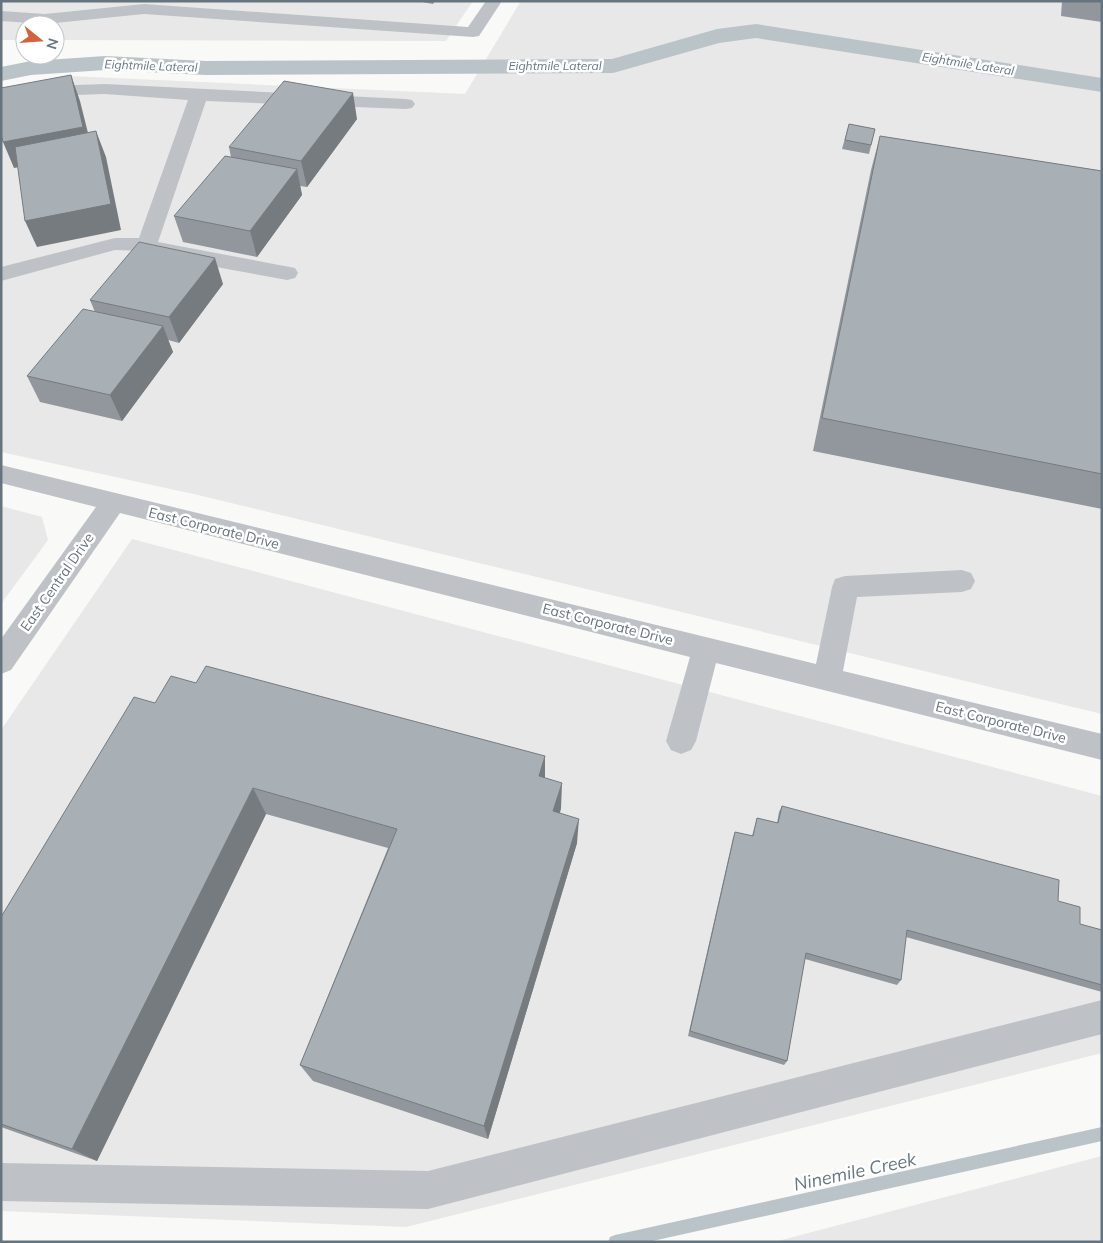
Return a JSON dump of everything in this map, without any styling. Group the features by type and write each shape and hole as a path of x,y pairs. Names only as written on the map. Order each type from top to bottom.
{"street":[{"path":"1,16 45,19 144,9 473,32 494,1"},
{"path":"1,102 76,90 105,89 406,104"},
{"path":"147,245 199,95"},
{"path":"1,274 115,244 147,245 161,250 287,273"},
{"name":"East Corporate Drive","path":"1,474 1102,747"},
{"name":"East Central Drive","path":"1,662 113,503"},
{"path":"827,679 845,587 962,581"},
{"path":"681,741 706,649"},
{"path":"1,1182 428,1190 1102,1018"}],"shaded area":[{"path":"1,1 473,1 446,41 65,40 65,15 15,15 15,40 1,40"},
{"path":"521,1 1102,1 1102,714 198,495 1,452 1,89 69,76 465,94"},
{"path":"1,506 42,517 48,540 1,604"},
{"path":"132,539 1102,796 1102,1053 406,1227 1,1211 1,730"},
{"path":"1102,1156 1102,1242 774,1242"}],"building":[{"path":"71,75 83,127 3,142 1,134 1,88"},
{"path":"284,81 353,93 301,161 229,147"},
{"path":"849,124 875,129 871,145 845,140"},
{"path":"96,131 111,204 25,221 15,147"},
{"path":"880,136 1102,171 1102,474 822,418"},
{"path":"225,156 297,169 250,231 174,216"},
{"path":"139,242 215,258 169,317 90,300"},
{"path":"83,309 163,326 110,395 27,376"},
{"path":"206,666 545,756 539,776 562,783 553,811 579,819 484,1126 300,1065 397,829 253,788 72,1149 1,1124 1,917 134,697 155,703 171,676 196,683"},
{"path":"782,806 1059,880 1058,901 1080,907 1080,924 1102,930 1102,985 907,930 901,980 806,953 787,1061 690,1031 735,832 753,836 757,818 778,823"}],"waterway":[{"name":"Eightmile Lateral","path":"1,74 31,68 105,63 206,68 613,66 717,36 756,31 1102,85"},
{"name":"Ninemile Creek","path":"615,1242 1102,1134"}]}
